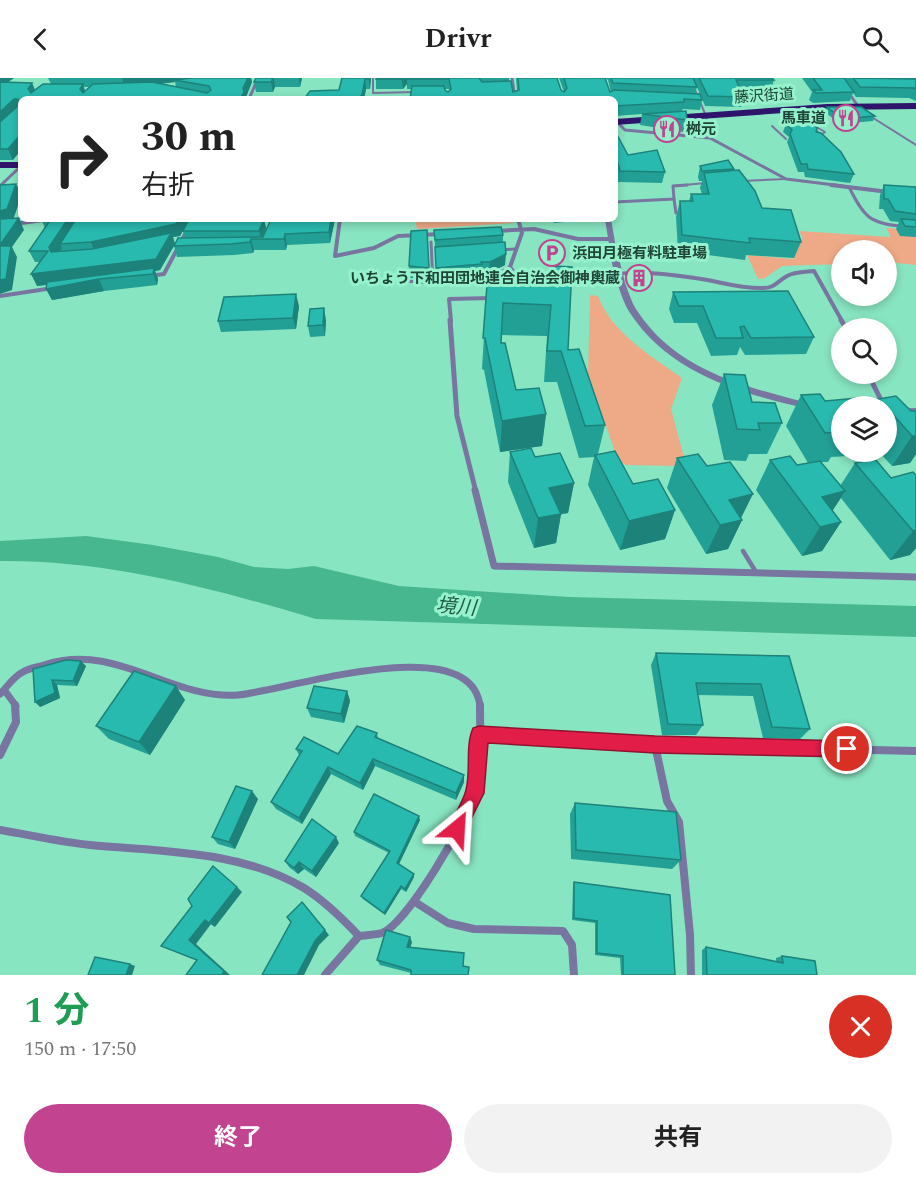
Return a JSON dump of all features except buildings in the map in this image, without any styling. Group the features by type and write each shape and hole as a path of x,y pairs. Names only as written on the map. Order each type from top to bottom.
{"highway":[{"name":"藤沢街道","path":"618,121 858,106 916,106"},
{"path":"0,165 18,165"}],"street":[{"path":"250,96 258,78"},
{"path":"512,78 514,96"},
{"path":"838,78 858,106"},
{"path":"618,123 625,130 710,138 786,179 899,193"},
{"path":"0,186 18,168"},
{"path":"0,226 29,222"},
{"path":"140,277 164,274 191,222"},
{"path":"195,222 202,224"},
{"path":"340,222 335,256 374,248 398,236 451,234"},
{"path":"519,222 520,241 510,267 529,294 519,295"},
{"path":"608,222 625,299 638,322 674,355 735,387 776,400 820,408"},
{"path":"485,232 534,229 578,239 611,239"},
{"path":"179,244 189,245"},
{"path":"558,286 603,274 630,271 697,278 742,288 767,288 777,285 787,276 814,271 840,318"},
{"path":"0,296 60,287"},
{"path":"499,297 449,299 457,416 494,566 916,577"},
{"path":"897,410 916,411"},
{"path":"0,755 10,736 18,712 16,701 2,692 22,672 59,660 99,660 137,669 201,693 255,692 290,682 369,670 426,668 460,676 471,683 478,692 479,764 475,793 415,902 383,933 359,936 325,975"},
{"path":"479,734 655,745 916,751"},
{"path":"655,745 667,801 679,822 690,935 691,975"},
{"path":"0,830 98,846 183,851 259,868 320,896 359,936"},
{"path":"415,902 448,923 474,929 563,931 572,945 574,975"}],"lane":[{"path":"373,78 373,93 426,92"},
{"path":"690,78 706,116 710,138"},
{"path":"681,84 693,84"},
{"path":"690,100 700,101"},
{"path":"858,106 916,145"},
{"path":"800,120 825,132 816,138"},
{"path":"772,126 786,139"},
{"path":"737,181 786,179"},
{"path":"676,213 673,186 714,182"},
{"path":"849,187 866,218 877,224 906,226"},
{"path":"618,202 674,199"},
{"path":"171,241 182,239"},
{"path":"431,242 433,283"},
{"path":"492,251 515,249"},
{"path":"405,281 419,284 485,279 510,267"},
{"path":"743,551 756,572"}],"shaded area":[{"path":"416,222 514,223 417,229"},
{"path":"886,228 906,229 916,237 916,265 897,263 897,240 831,240 831,264 782,266 765,278 758,279 747,255 794,259 792,242 803,239 799,231 891,237"},
{"path":"590,295 598,296 612,321 633,342 682,378 671,409 685,461 679,466 626,465 618,460 588,375"}],"water":[{"name":"境川","path":"86,536 153,545 218,557 254,567 288,569 314,566 399,586 569,597 916,606 916,637 316,619 160,578 80,565 0,561 0,541"}],"place":[{"name":"馬車道","path":"846,118"},
{"name":"桝元","path":"667,129"},
{"name":"浜田月極有料駐車場","path":"552,253"},
{"name":"いちょう下和田団地連合自治会御神輿蔵","path":"639,278"}],"route":[{"path":"457,829 475,793 479,764 479,734 655,745 847,749"}]}
